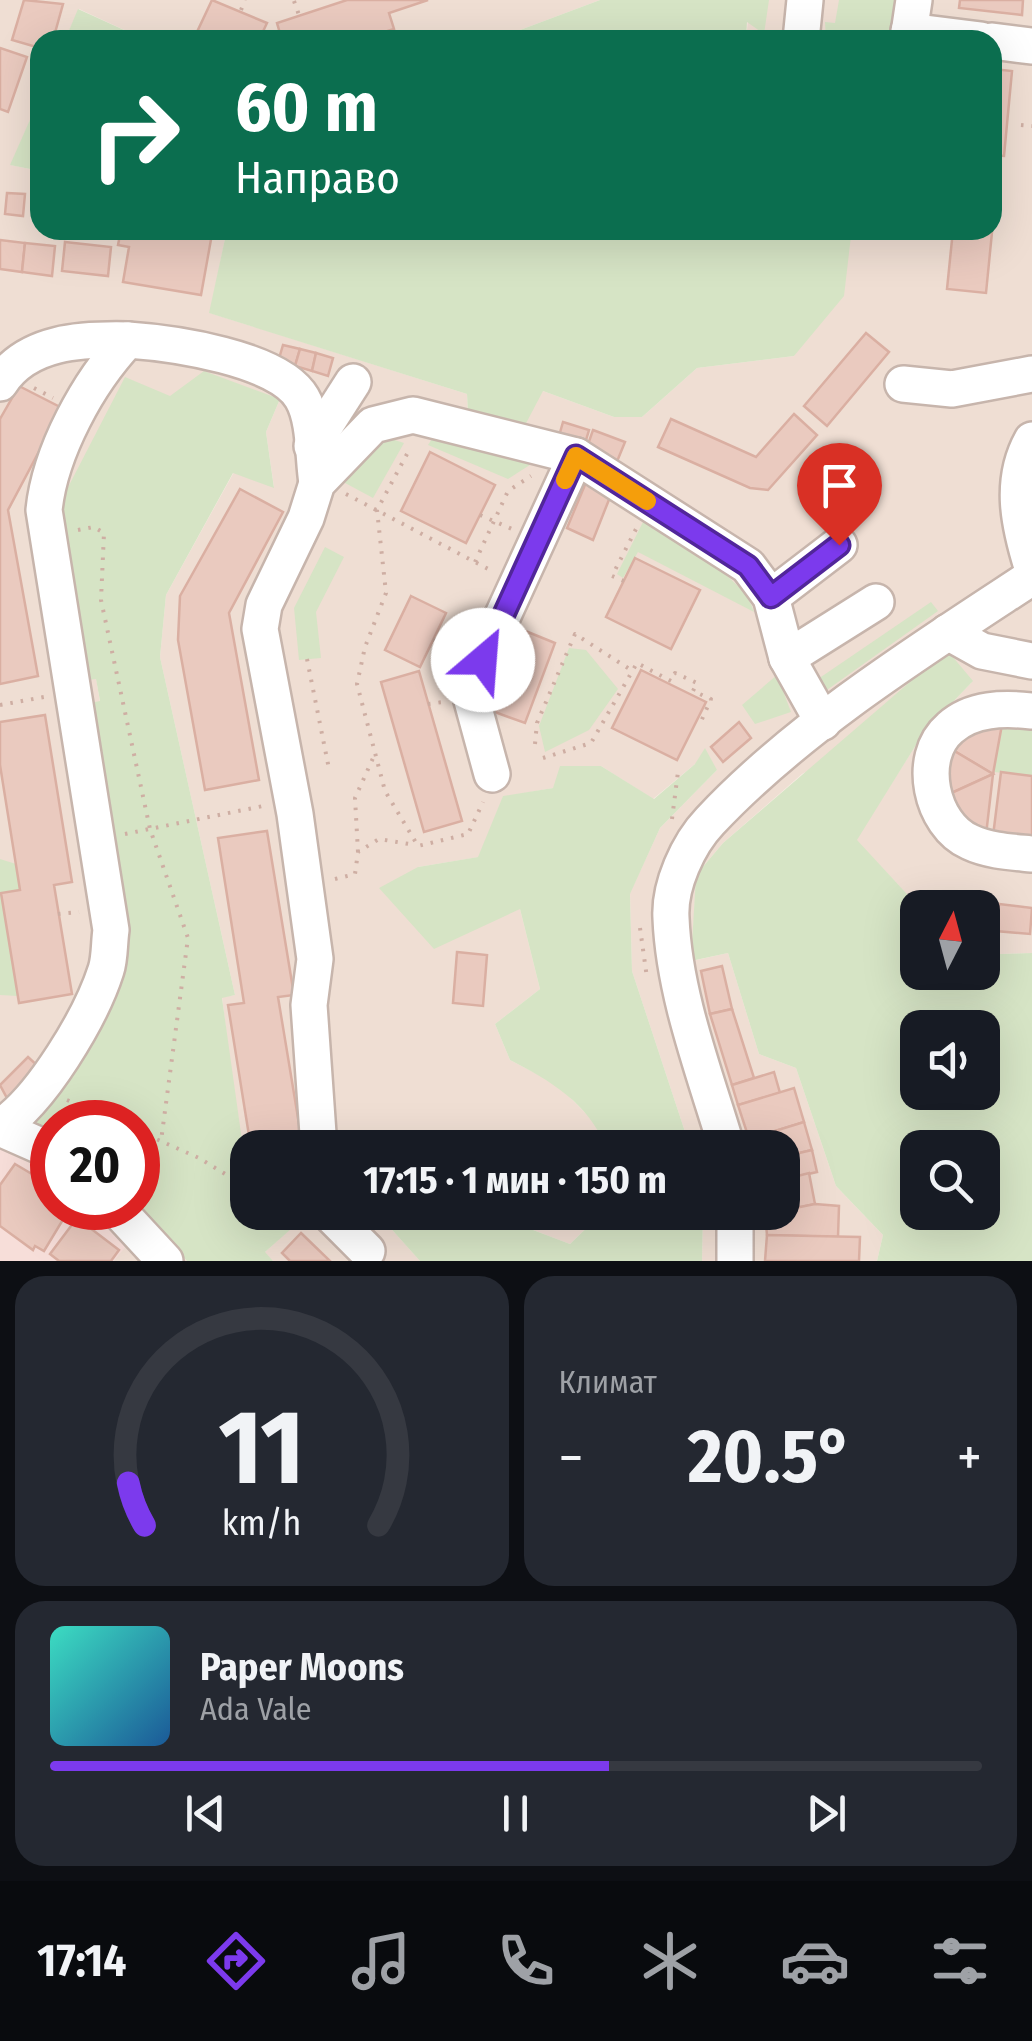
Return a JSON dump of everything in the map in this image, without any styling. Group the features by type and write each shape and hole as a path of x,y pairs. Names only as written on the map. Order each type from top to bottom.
{"street":[{"path":"802,30 805,0"},
{"path":"911,24 937,30"},
{"path":"1002,43 1031,46"},
{"path":"0,383 13,362 34,352 99,340 162,342 258,366 288,382 304,400 316,469"},
{"path":"30,1141 0,1128 40,1088 106,969 111,930 44,510 47,480 84,402 110,358 128,340"},
{"path":"904,384 952,389 1032,374"},
{"path":"318,1130 309,1005 315,959 292,801 260,629 264,605 306,518 316,469 353,382"},
{"path":"316,469 373,424 412,416 571,454 748,566 771,597 787,658 823,722"},
{"path":"1032,440 1017,488 1022,532 1032,567"},
{"path":"492,774 470,697 476,674 519,585 571,454"},
{"path":"771,597 839,545"},
{"path":"722,1130 685,999 670,916 678,873 708,823 823,722 1032,576"},
{"path":"787,658 876,602"},
{"path":"948,632 982,651 1032,661"},
{"path":"1032,711 990,710 966,717 947,730 932,763 935,803 966,841 1032,854"},
{"path":"136,1230 165,1261"},
{"path":"346,1230 368,1251"},
{"path":"735,1230 735,1261"}],"path":[{"path":"241,10 245,0"},
{"path":"294,1 299,15"},
{"path":"1021,125 1032,126"},
{"path":"408,454 377,510 386,593 364,647 358,684 384,791 418,846"},
{"path":"475,562 508,491 571,454"},
{"path":"316,469 377,510 519,585"},
{"path":"94,527 104,533 101,600 150,829 188,938 161,1142 230,1178"},
{"path":"535,744 536,723 575,634 633,671"},
{"path":"307,658 328,769"},
{"path":"543,758 591,743 637,664 671,681 676,674 697,683 693,691 710,699 698,726"},
{"path":"0,705 47,696"},
{"path":"308,904 333,900 335,878 355,874 358,852 354,798 375,753"},
{"path":"673,829 672,800 678,772"},
{"path":"358,852 379,839 418,846 468,834 492,774"},
{"path":"96,840 292,801"},
{"path":"40,1088 68,1100"}],"shaded area":[{"path":"0,0 600,0 520,30 124,30 79,9 70,30 30,30 30,120 11,165 30,169 30,240 225,240 210,313 467,394 468,415 543,391 614,417 642,417 697,368 794,356 849,240 1002,240 1002,30 747,30 750,0 1032,0 1032,953 1000,954 1000,890 903,890 856,840 924,732 972,682 802,774 723,843 696,875 692,961 728,953 759,1054 796,1068 836,1186 883,1235 877,1261 702,1261 703,1230 800,1230 800,1130 684,1130 632,971 630,893 660,828 717,770 695,764 653,799 601,766 553,788 503,797 479,857 418,867 520,909 540,989 495,1024 510,1060 558,1085 599,1130 238,1130 222,997 235,995 160,657 166,595 234,472 274,487 266,432 280,399 79,681 96,678 100,702 82,705 122,934 41,1094 42,1100 30,1100 30,1230 157,1230 187,1261 0,1261"},
{"path":"0,1139 30,1162 30,1230 112,1230 127,1245 114,1261 0,1261"},
{"path":"289,1230 392,1230 420,1261 273,1261 264,1253"},
{"path":"533,1230 584,1230 570,1244"}],"green space":[{"path":"600,0 769,0 765,30 747,22 747,30 520,30"},
{"path":"839,0 895,0 890,30 825,30 825,22 835,23"},
{"path":"78,9 124,30 69,30"},
{"path":"30,120 30,169 10,165"},
{"path":"225,240 851,240 844,296 794,356 697,368 642,417 614,417 543,391 523,429 468,414 467,394 209,313"},
{"path":"204,371 280,399 266,432 274,488 233,473 166,595 160,657 235,995 222,998 241,1130 230,1130 230,1230 290,1230 265,1252 273,1261 187,1261 157,1230 160,1100 33,1100 115,973 81,705 100,701 96,679 78,681 63,548 63,497 125,377 170,396"},
{"path":"437,431 536,461 508,479 428,445"},
{"path":"379,435 404,443 373,498 334,477"},
{"path":"644,520 724,573 748,599 754,612 638,552 623,578 617,574"},
{"path":"325,547 344,557 316,612 321,658 299,660 294,608"},
{"path":"931,602 938,611 824,692 818,679"},
{"path":"569,648 586,650 618,689 589,730 545,752 539,726"},
{"path":"947,650 973,681 924,732 857,840 903,890 900,890 900,990 1000,990 1000,954 1032,953 1032,1261 877,1261 883,1235 836,1186 796,1068 759,1054 728,953 691,961 696,875 723,843"},
{"path":"777,675 791,712 755,724 742,705"},
{"path":"1003,719 1032,723 1032,776 994,772"},
{"path":"705,748 717,770 660,828 630,894 632,971 684,1130 597,1130 567,1095 510,1060 495,1024 540,989 520,909 434,949 379,888 418,867 478,857 503,796 553,788 560,766 601,766 654,799 695,764"},
{"path":"0,859 16,864 20,890 1,893 18,996 0,995"},
{"path":"392,1230 533,1230 570,1244 584,1230 703,1230 702,1261 420,1261"}],"building":[{"path":"24,0 63,4 56,30 30,30 30,45 12,40"},
{"path":"212,0 267,23 264,30 198,30"},
{"path":"347,0 428,0 389,13 394,29 391,30 279,30 277,23"},
{"path":"960,0 1023,0 1022,15 959,8"},
{"path":"0,48 27,57 8,112 0,109"},
{"path":"1002,70 1012,71 1002,156"},
{"path":"7,193 25,194 23,216 5,214"},
{"path":"0,240 25,243 22,272 0,269"},
{"path":"119,240 211,240 201,295 123,282 129,247 118,245"},
{"path":"952,240 991,240 986,293 947,289"},
{"path":"65,242 111,247 108,276 62,271"},
{"path":"25,243 55,246 52,276 22,272"},
{"path":"866,333 889,352 827,426 804,406"},
{"path":"283,345 300,349 295,366 278,362"},
{"path":"300,349 316,353 312,371 295,366"},
{"path":"316,353 333,358 328,376 312,371"},
{"path":"19,386 62,408 8,510 38,676 0,684 0,419"},
{"path":"794,414 817,435 768,490 750,488 658,447 671,419 756,457"},
{"path":"563,422 589,430 583,450 557,443"},
{"path":"593,430 625,442 616,464 585,453"},
{"path":"430,452 495,485 466,543 401,511"},
{"path":"587,480 612,492 593,540 567,528"},
{"path":"240,489 283,512 229,613 259,780 205,790 178,640 180,596"},
{"path":"635,558 700,590 671,649 606,617"},
{"path":"411,596 446,613 420,667 385,650"},
{"path":"523,630 555,643 525,723 492,711"},
{"path":"641,670 706,702 677,760 612,728"},
{"path":"419,671 462,821 424,832 381,682"},
{"path":"45,715 72,882 54,885 72,994 19,1003 1,893 20,890 0,765 0,722"},
{"path":"1003,719 993,774 951,749 973,725"},
{"path":"739,722 751,738 723,762 711,747"},
{"path":"951,749 993,774 947,795"},
{"path":"1001,772 1032,776 1032,841 993,836"},
{"path":"993,774 986,835 955,813 947,795"},
{"path":"267,831 294,995 278,997 300,1130 248,1130 228,1005 244,1003 218,838"},
{"path":"1000,904 1032,908 1030,934 1000,931"},
{"path":"457,952 487,955 483,1006 453,1003"},
{"path":"722,966 732,1009 710,1014 701,971"},
{"path":"732,1009 754,1078 732,1085 710,1014"},
{"path":"28,1057 40,1068 8,1100 0,1085"},
{"path":"774,1072 780,1093 738,1105 732,1085"},
{"path":"794,1088 804,1122 778,1130 746,1130 738,1105"},
{"path":"804,1122 812,1150 800,1153 800,1130 778,1130"},
{"path":"812,1150 817,1172 800,1176 800,1153"},
{"path":"15,1164 30,1173 30,1230 57,1230 44,1251 35,1246 33,1250 0,1226 0,1185"},
{"path":"809,1173 815,1204 800,1207 800,1175"},
{"path":"839,1206 838,1237 767,1235 767,1230 800,1230 800,1207"},
{"path":"68,1230 93,1230 119,1250 111,1261 59,1261 50,1254"},
{"path":"301,1233 330,1261 290,1261 282,1253"},
{"path":"767,1235 860,1237 859,1261 765,1261"}],"slow traffic":[{"path":"565,480 576,456 647,501"}],"route":[{"path":"483,660 576,456 748,566 771,597 839,545"}]}
